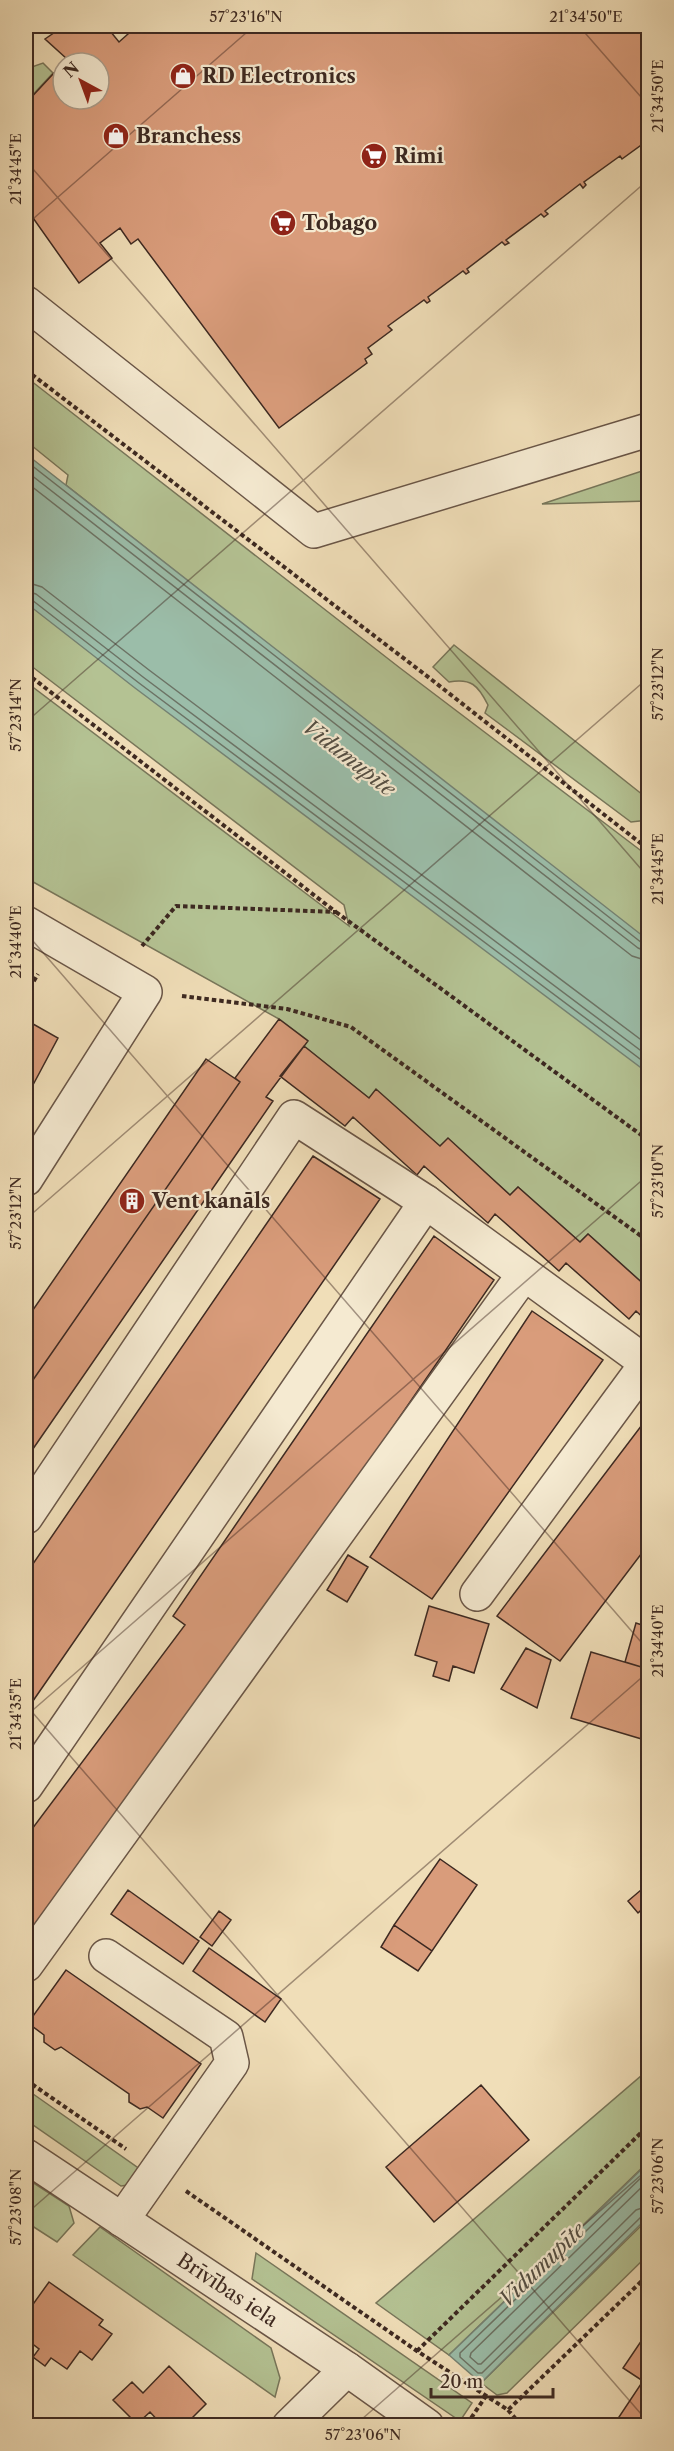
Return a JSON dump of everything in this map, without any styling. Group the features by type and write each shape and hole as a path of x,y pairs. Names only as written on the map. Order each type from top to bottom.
{"street":[{"path":"26,303 314,531 648,430"},
{"path":"26,923 146,992 30,1163"},
{"path":"26,1517 294,1117 426,1202 648,1363 477,1594"},
{"path":"26,1786 426,1202"},
{"path":"26,1965 524,1274"},
{"path":"106,1956 226,2037 232,2063 122,2220"},
{"name":"Brīvības iela","path":"26,2156 347,2369 427,2426"},
{"path":"289,2426 347,2369"}],"path":[{"path":"26,370 423,673 648,849"},
{"path":"26,673 336,912 648,1140"},
{"path":"117,975 177,906 336,912"},
{"path":"146,992 287,1008 351,1027 648,1241"},
{"path":"26,2080 417,2351 508,2410 522,2426"},
{"path":"417,2351 648,2126"},
{"path":"508,2410 648,2275"},
{"path":"467,2424 486,2396"}],"shaded area":[{"path":"43,63 51,71 51,75 26,102 26,69"},
{"path":"26,377 400,668 648,856 648,944 66,485 68,475 26,441"},
{"path":"648,469 648,501 542,504"},
{"path":"26,596 648,1072 648,1288 588,1234 580,1242 518,1187 510,1195 448,1139 440,1146 369,1098 304,1046 307,1040 279,1019 26,878 26,682 349,926 344,905 26,662"},
{"path":"454,645 648,799 648,820 631,822 485,713 488,705 481,692 473,684 463,681 449,682 433,667"},
{"path":"648,2070 648,2162 449,2355 376,2303"},
{"path":"26,2089 144,2172 135,2184 121,2186 26,2120"},
{"path":"26,2178 69,2206 74,2223 57,2242 26,2222"},
{"path":"648,2219 648,2255 507,2393 497,2395 481,2383"},
{"path":"100,2227 271,2348 280,2378 275,2397 73,2255"},
{"path":"256,2253 472,2403 460,2421 252,2279"}],"water":[{"name":"Vidumupīte","path":"26,454 648,940 648,1073 135,688 26,603"},
{"name":"Vidumupīte","path":"648,2163 648,2217 481,2383 449,2355"}],"building":[{"name":"Tobago","path":"64,26 106,26 119,42 137,26 643,26 648,37 648,140 622,159 620,156 584,182 586,185 583,188 580,184 545,211 548,214 544,217 541,214 506,240 509,243 505,245 502,242 467,269 469,272 466,274 463,271 428,297 430,301 427,303 424,300 388,326 392,330 368,348 372,354 365,359 367,363 279,428 138,239 131,244 120,228 100,243 112,258 79,283 26,208 26,103 51,76 51,111 111,111 111,51 58,51 45,39"},
{"path":"279,1019 308,1041 266,1097 273,1101 26,1459 26,1390 240,1082 235,1078"},
{"path":"26,1020 58,1038 26,1098"},
{"path":"304,1046 369,1098 376,1089 440,1146 448,1138 510,1195 518,1187 580,1242 588,1234 648,1288 648,1322 636,1311 629,1319 566,1263 559,1271 495,1214 488,1223 424,1166 417,1175 353,1117 345,1126 280,1076"},
{"name":"Vent kanāls","path":"206,1059 240,1082 26,1390 26,1320"},
{"path":"313,1156 380,1199 26,1711 26,1574"},
{"path":"434,1236 494,1280 234,1658 26,1936 26,1837 185,1625 173,1616"},
{"path":"532,1311 603,1360 432,1599 370,1557"},
{"path":"648,1417 648,1545 560,1661 497,1616"},
{"path":"348,1555 368,1567 347,1602 327,1590"},
{"path":"429,1606 489,1624 474,1673 453,1666 449,1681 433,1676 437,1662 415,1655"},
{"path":"636,1623 648,1627 648,1669 625,1662"},
{"path":"526,1648 551,1660 537,1708 501,1689"},
{"path":"591,1652 648,1669 648,1729 645,1740 571,1718"},
{"path":"440,1859 477,1885 432,1951 394,1925"},
{"path":"648,1884 648,1920 640,1911 638,1913 628,1901"},
{"path":"128,1890 199,1941 183,1964 111,1914"},
{"path":"219,1911 231,1920 212,1946 200,1937"},
{"path":"394,1925 432,1951 418,1971 381,1947"},
{"path":"209,1948 281,1999 265,2022 193,1971"},
{"path":"66,1970 201,2064 163,2118 147,2107 140,2109 129,2102 129,2094 61,2047 55,2050 44,2042 44,2035 28,2023"},
{"path":"481,2085 529,2140 434,2222 386,2167"},
{"path":"49,2282 103,2320 99,2325 112,2334 92,2360 80,2351 67,2369 51,2358 45,2366 33,2357 39,2349 26,2339 26,2314"},
{"path":"648,2331 648,2426 613,2426 643,2381 623,2368"},
{"path":"169,2366 206,2404 184,2426 163,2426 150,2412 137,2424 113,2400 132,2382 143,2393"}],"place":[{"name":"RD Electronics","path":"183,76"},
{"name":"Branchess","path":"116,136"},
{"name":"Rimi","path":"374,156"},
{"name":"Tobago","path":"283,223"},
{"name":"Vent kanāls","path":"132,1201"}]}
